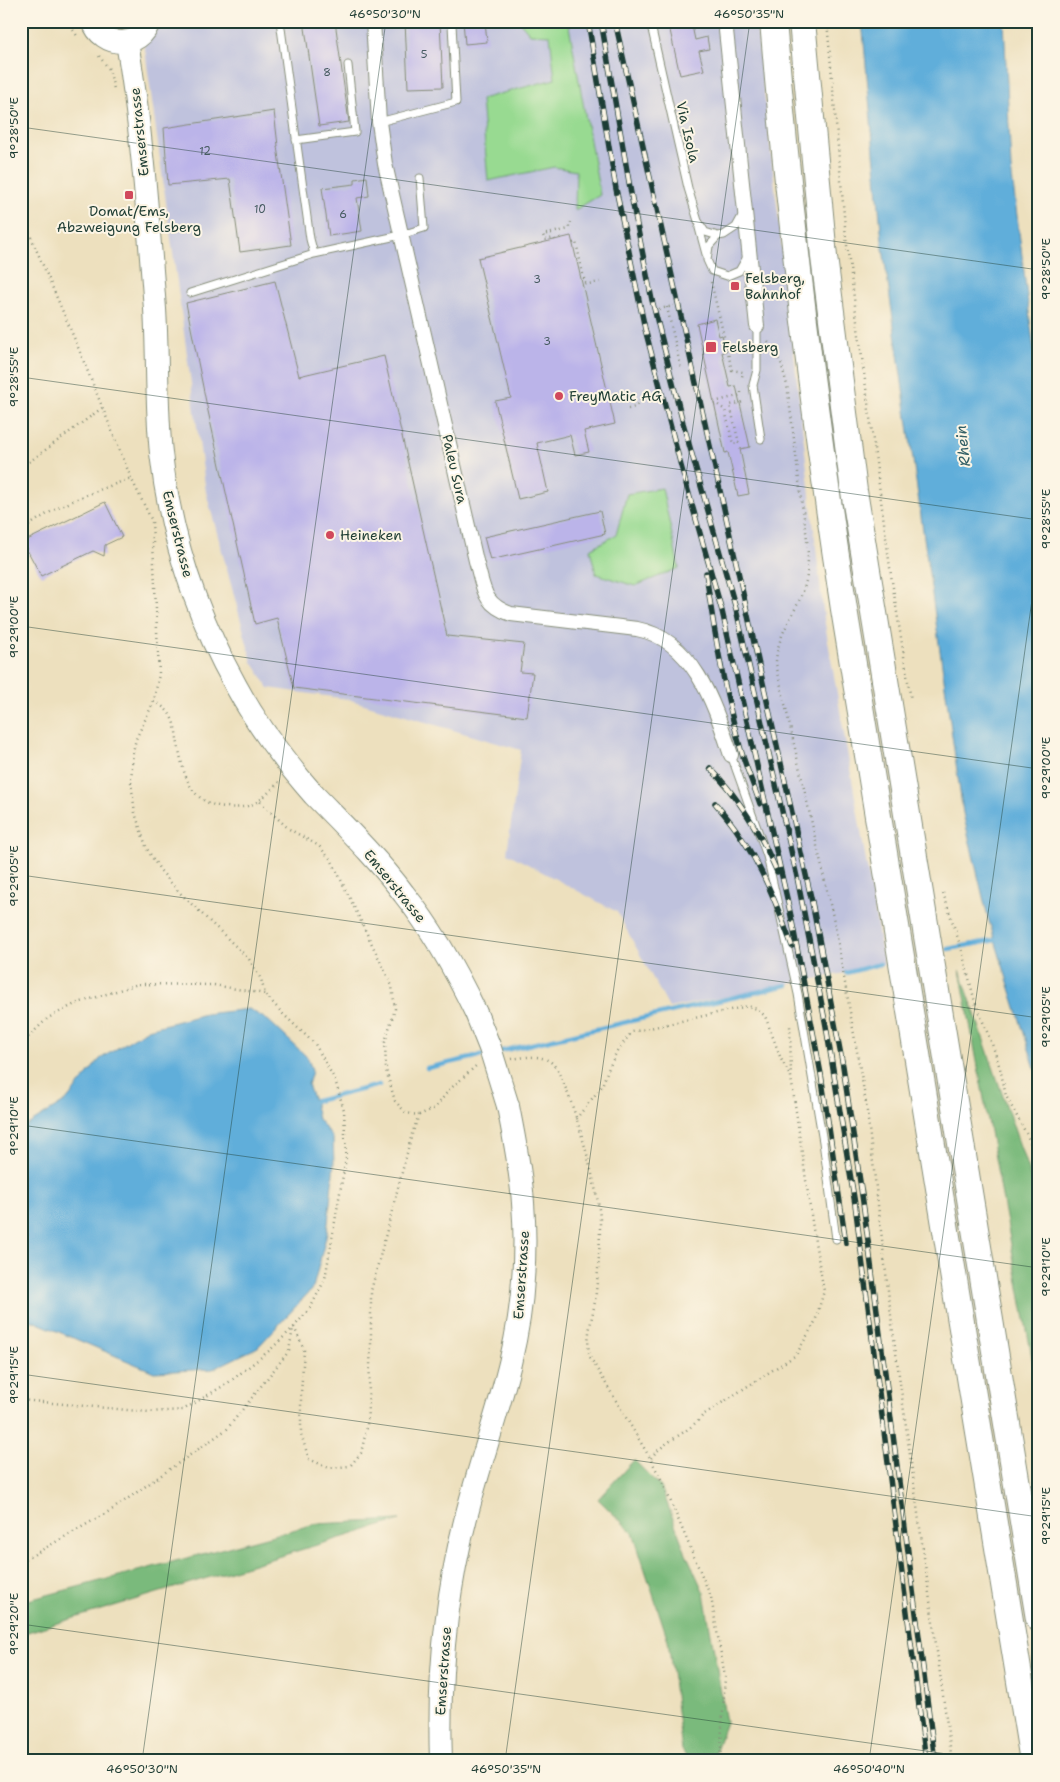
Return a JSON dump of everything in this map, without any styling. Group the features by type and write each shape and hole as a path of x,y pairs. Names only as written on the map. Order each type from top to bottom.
{"highway":[{"path":"773,21 784,154 823,472 1033,1761"},
{"path":"802,21 824,257 854,491 1039,1619"}],"main road":[{"path":"86,30 100,34 108,40 118,43 128,42 136,39 143,33 150,21"},
{"name":"Emserstrasse","path":"128,42 136,98 155,310 161,452 174,528 194,597 236,688 258,722 312,792 376,860 404,893 440,944 456,971 490,1048 508,1106 519,1164 524,1204 523,1279 519,1318 507,1377 468,1507 450,1590 443,1646 440,1698 441,1761"}],"street":[{"name":"Paleu Sura","path":"373,21 379,122 385,164 476,561 488,601 498,609 511,614 637,630 649,632 662,638 683,656 707,690 731,756"},
{"path":"725,21 757,326"}],"lane":[{"path":"280,21 310,239 314,254"},
{"name":"Via Isola","path":"650,21 688,188 707,260 712,271"},
{"path":"379,122 456,102 452,24"},
{"path":"296,140 355,132 348,65"},
{"path":"190,293 314,254 424,228 420,178"},
{"path":"707,260 709,246 718,236 730,232 736,227 744,212 745,202"},
{"path":"698,221 705,232 718,236"},
{"path":"712,271 727,276 739,271 747,260 749,247"},
{"path":"757,326 757,370 754,385 761,438"},
{"path":"731,756 766,856 801,1009 823,1142 836,1239"}],"path":[{"path":"69,21 70,26 86,30"},
{"path":"827,21 846,238 891,575 912,703"},
{"path":"95,53 108,69 114,92"},
{"path":"21,214 131,478 152,521 158,674 154,701 136,739 131,782 135,813 147,849 160,870 179,892 249,959 261,979 265,994 282,1014 315,1044 335,1080 344,1110 346,1158 324,1279 311,1307 294,1327 269,1351 228,1383 183,1410 149,1412 21,1400"},
{"path":"555,240 554,238 544,240 543,235 569,229 571,222"},
{"path":"573,243 576,242 584,283 600,282"},
{"path":"712,271 711,281 732,370 743,372"},
{"path":"659,309 674,306"},
{"path":"667,307 681,369"},
{"path":"757,326 778,356 787,385 807,545 807,575 804,588 801,599 778,645 776,658 777,675 835,926 866,1103 892,1324 952,1761"},
{"path":"628,409 635,407 642,398 655,394"},
{"path":"740,395 740,402 730,405 739,443 733,444 725,410 714,402 740,395"},
{"path":"21,468 102,408"},
{"path":"21,532 48,514 78,499 131,478"},
{"path":"154,701 169,714 175,726 184,772 197,796 218,806 229,808 244,807 260,802 292,768"},
{"path":"260,802 289,830 319,846 332,861 392,986 395,1009 385,1042 386,1070 395,1101 406,1113 419,1115 435,1108 449,1090 478,1064"},
{"path":"941,889 959,941 975,1002 992,1044 1006,1096 1027,1135 1039,1164"},
{"path":"21,1044 48,1018 75,1004 138,984 214,985 265,994"},
{"path":"576,1119 602,1086 617,1051 632,1032 748,1006 757,1009 766,1016 781,1059 791,1077"},
{"path":"650,1458 657,1449 696,1425 704,1415 796,1355 815,1322 824,1291 791,1077 790,1010 801,1009"},
{"path":"504,1060 539,1057 552,1063 562,1080 593,1172 600,1220 595,1301 587,1345 590,1357 650,1458 666,1490 711,1597 725,1677 720,1761"},
{"path":"294,1327 304,1350 301,1434 309,1459 329,1468 350,1466 361,1453 367,1427 372,1291 412,1134 419,1115"},
{"path":"21,1562 113,1509 227,1429 289,1351 294,1327"}],"shaded area":[{"path":"141,21 756,21 824,618 884,965 669,1008 617,912 507,853 521,750 347,699 269,688 252,662 206,492"}],"green space":[{"path":"519,21 568,21 600,195 575,210 576,171 554,167 488,181 481,99 555,79 550,35 530,34"},
{"path":"662,488 679,568 635,586 596,574 590,549 616,535 627,494"},
{"path":"960,970 1039,1202 1039,1395"},
{"path":"634,1460 661,1487 685,1551 704,1593 726,1722 712,1761 689,1761 682,1750 668,1640 633,1533 598,1499"},
{"path":"400,1520 21,1634 21,1602 315,1524"}],"water":[{"name":"Rhein","path":"862,21 1004,21 1011,168 1039,391 1039,1081 988,918 963,813 882,241"},
{"path":"249,1009 269,1021 308,1058 312,1071 308,1085 318,1119 333,1138 334,1163 327,1233 313,1288 258,1347 213,1369 154,1372 21,1316 21,1129 66,1101 100,1059 148,1029 205,1014"}],"building":[{"path":"304,21 335,21 349,122 319,126"},
{"path":"405,21 440,21 443,87 408,88"},
{"path":"463,21 485,21 487,42 465,44"},
{"path":"691,21 695,40 707,37 709,49 699,51 704,70 680,75 669,26"},
{"path":"274,111 291,245 240,252 230,179 168,185 164,128"},
{"path":"367,177 369,196 357,198 362,231 329,236 322,188 355,184 355,179"},
{"path":"571,236 615,424 584,431 589,452 575,455 570,435 537,443 548,492 518,499 495,401 511,398 478,258"},
{"name":"Heineken","path":"275,281 299,376 384,356 447,636 524,644 520,672 533,673 527,717 294,688 277,618 255,624 186,303"},
{"path":"715,319 719,336 722,335 726,351 722,352 730,387 736,386 750,447 740,449 749,494 738,496 728,452 725,453 697,324"},
{"path":"105,502 122,537 105,545 104,556 93,551 41,576 23,542"},
{"path":"600,511 605,534 490,560 484,537"}],"waterway":[{"path":"948,949 1001,939"},
{"path":"846,973 880,964"},
{"path":"497,1052 787,985"},
{"path":"427,1068 485,1055"},
{"path":"308,1103 379,1085"}],"railway":[{"path":"588,21 616,189 645,329 722,611 791,916 821,1074 846,1243"},
{"path":"601,21 633,205 652,300 683,423 736,609 797,877 826,1026 855,1204 926,1761"},
{"path":"615,21 812,902 843,1066 863,1202 935,1761"},
{"path":"706,573 716,640 729,706 743,757 760,804"},
{"path":"710,768 740,804 764,844 777,872"},
{"path":"715,803 748,847 763,874 792,946"}],"place":[{"name":"Domat/Ems, Abzweigung Felsberg","path":"129,195"},
{"name":"Felsberg, Bahnhof","path":"735,286"},
{"name":"Felsberg","path":"711,347"},
{"name":"FreyMatic AG","path":"559,396"},
{"name":"Heineken","path":"330,535"}]}
